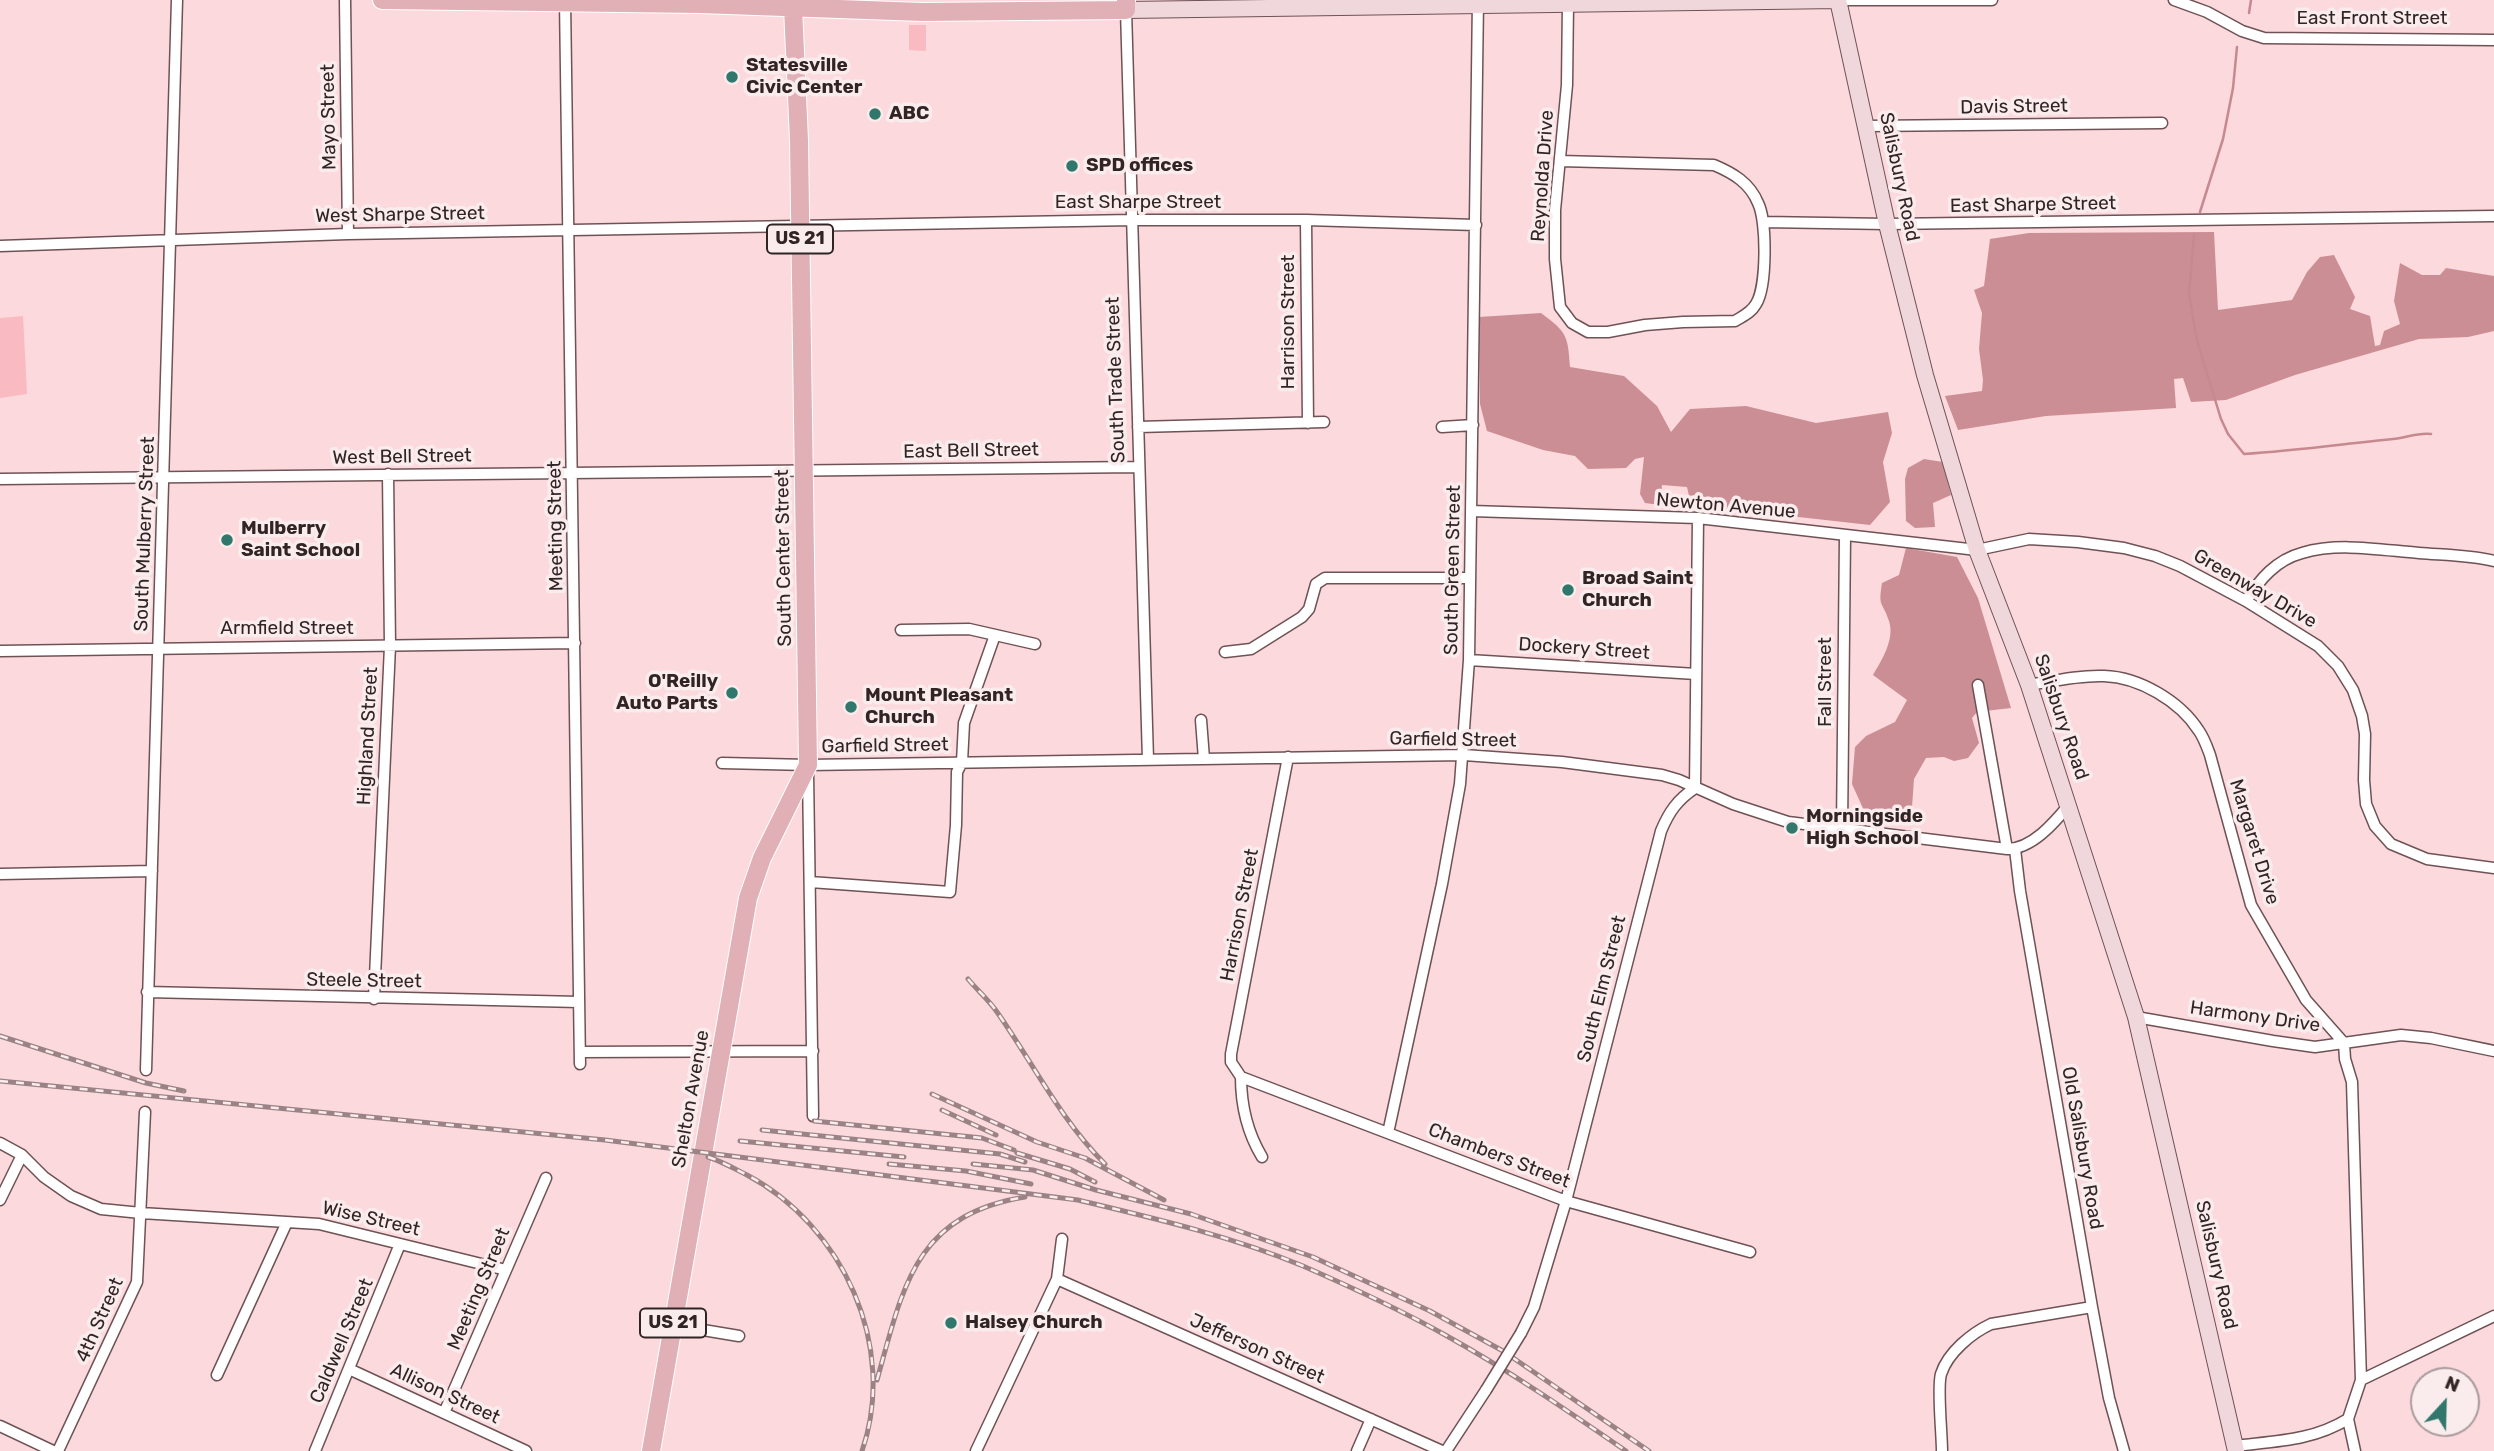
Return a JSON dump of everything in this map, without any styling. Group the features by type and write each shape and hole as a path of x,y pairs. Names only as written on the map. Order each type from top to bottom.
{"main road":[{"path":"382,0 793,4 922,12 1126,5"},
{"name":"South Center Street","path":"793,4 800,225 808,765"},
{"name":"Shelton Avenue","path":"651,1451 748,898 762,858 808,765"}],"street":[{"name":"South Mulberry Street","path":"146,1070 177,0"},
{"name":"Mayo Street","path":"345,0 348,234"},
{"name":"Salisbury Road","path":"1838,0 1887,224 1916,342 1948,453 1977,550 2029,685 2136,1017 2236,1449"},
{"path":"1126,5 1992,0"},
{"name":"East Front Street","path":"2174,0 2207,12 2242,31 2264,38 2494,40"},
{"name":"Meeting Street","path":"565,1 580,1064"},
{"name":"South Green Street","path":"1388,1133 1442,884 1464,755 1469,660 1478,2"},
{"name":"Reynolda Drive","path":"1568,2 1567,85 1555,210 1555,259 1560,307 1572,323 1588,332 1608,332 1683,321 1735,321 1748,314 1757,303 1762,289 1764,222"},
{"name":"South Trade Street","path":"1126,5 1148,760"},
{"name":"Davis Street","path":"1867,126 2162,122"},
{"path":"1560,161 1714,165 1732,173 1748,186 1758,203 1764,222"},
{"name":"East Sharpe Street","path":"1764,222 1887,224 2494,216"},
{"name":"East Sharpe Street","path":"800,225 1306,220 1476,225"},
{"name":"Harrison Street","path":"1306,220 1308,423"},
{"name":"West Sharpe Street","path":"0,246 348,234 800,225"},
{"path":"1138,427 1324,422"},
{"path":"1442,427 1473,425"},
{"name":"East Bell Street","path":"804,470 1139,467"},
{"name":"West Bell Street","path":"0,479 804,470"},
{"name":"Highland Street","path":"374,999 390,646 388,474"},
{"name":"Newton Avenue","path":"1471,511 1698,518 1977,550"},
{"path":"1695,788 1698,518"},
{"name":"Fall Street","path":"1842,829 1845,536"},
{"name":"Greenway Drive","path":"1977,550 2028,539 2124,548 2180,566 2246,601 2318,646 2338,666 2353,690 2365,734 2366,804 2375,826 2391,844 2427,859 2494,868"},
{"path":"2246,601 2260,580 2278,564 2301,553 2313,551 2354,548 2494,561"},
{"path":"1225,652 1251,649 1302,617 1309,609 1316,583 1325,578 1470,578"},
{"path":"901,630 969,629 1035,644"},
{"path":"810,882 950,892 957,772 962,762 964,723 995,635"},
{"name":"Armfield Street","path":"0,651 575,643"},
{"name":"Dockery Street","path":"1469,660 1696,674"},
{"name":"Margaret Drive","path":"2029,685 2105,676 2126,680 2163,697 2184,712 2200,732 2210,755 2251,905 2306,1000 2344,1043"},
{"name":"Old Salisbury Road","path":"1978,685 2020,891 2109,1398 2124,1451"},
{"path":"1201,720 1204,759"},
{"name":"Garfield Street","path":"722,763 808,765 1464,755 1562,762 1662,775 1772,818 1807,825 2011,849"},
{"name":"Harrison Street","path":"1262,1157 1251,1139 1241,1098 1241,1077 1231,1062 1231,1054 1289,757"},
{"name":"South Center Street","path":"808,765 814,1116"},
{"name":"South Elm Street","path":"1444,1451 1486,1391 1534,1307 1566,1201 1661,831 1668,814 1679,799 1695,788"},
{"path":"2011,849 2054,824 2069,805"},
{"path":"0,874 152,871"},
{"name":"Steele Street","path":"147,992 579,1002"},
{"name":"Harmony Drive","path":"2136,1017 2315,1047 2401,1035 2431,1038 2494,1051"},
{"path":"2344,1043 2351,1082 2361,1380 2348,1419 2355,1451"},
{"path":"580,1052 813,1051"},
{"name":"Chambers Street","path":"1241,1077 1566,1201 1750,1252"},
{"name":"4th Street","path":"58,1451 137,1282 145,1112"},
{"name":"Wise Street","path":"0,1143 22,1155 44,1177 71,1196 101,1209 332,1226 506,1269"},
{"path":"0,1200 22,1155"},
{"name":"Meeting Street","path":"444,1413 545,1178"},
{"path":"217,1375 287,1222"},
{"path":"976,1451 1057,1279 1062,1239"},
{"name":"Caldwell Street","path":"315,1451 400,1244"},
{"name":"Jefferson Street","path":"1057,1279 1444,1451"},
{"path":"1942,1451 1941,1375 1956,1350 1979,1329 1991,1324 2092,1307"},
{"path":"2361,1380 2494,1316"},
{"path":"673,1325 739,1336"},
{"name":"Allison Street","path":"349,1370 526,1451"},
{"path":"1357,1451 1371,1419"},
{"path":"2236,1449 2315,1436 2348,1419"},
{"path":"0,1426 53,1451"}],"shaded area":[{"path":"909,25 926,25 926,51 909,50"},
{"path":"2214,232 2218,310 2292,300 2307,272 2320,257 2334,255 2355,297 2350,309 2370,316 2375,346 2380,345 2384,331 2400,324 2394,301 2400,263 2422,275 2440,275 2446,268 2494,276 2494,331 2468,337 2419,339 2295,375 2226,400 2191,402 2183,378 2174,379 2176,408 2046,416 1958,430 1945,396 1982,391 1979,349 1982,313 1974,290 1984,286 1990,239 2029,233"},
{"path":"1541,313 1561,330 1567,341 1570,367 1624,376 1657,406 1671,432 1690,409 1746,406 1816,423 1888,412 1892,433 1883,462 1890,502 1870,525 1691,505 1687,487 1662,485 1660,505 1645,503 1640,494 1644,457 1635,459 1626,468 1588,469 1575,456 1543,450 1487,431 1480,404 1479,317"},
{"path":"23,316 27,394 0,398 0,318"},
{"path":"1924,459 1943,462 1951,495 1933,503 1935,527 1915,528 1906,521 1905,479 1908,468"},
{"path":"1906,548 1957,557 1978,598 2011,708 1977,712 1972,718 1979,743 1968,758 1954,761 1944,757 1926,758 1914,779 1912,807 1905,819 1866,815 1852,784 1855,747 1866,736 1895,722 1907,700 1873,675 1887,649 1890,635 1889,621 1881,600 1882,583 1899,575"}],"waterway":[{"path":"2249,13 2251,0"},
{"path":"2200,212 2223,139 2233,88 2237,47"},
{"path":"2194,235 2189,294 2197,341 2221,419 2228,434 2244,454 2431,434"}],"railway":[{"path":"968,979 994,1008 1061,1110 1105,1164"},
{"path":"0,1036 146,1083 184,1091"},
{"path":"0,1081 605,1140 1078,1200 1220,1237 1276,1255 1339,1282 1470,1349 1626,1451"},
{"path":"932,1094 1037,1142 1085,1158 1164,1200"},
{"path":"942,1110 996,1135"},
{"path":"814,1121 982,1138 1014,1150"},
{"path":"762,1130 1000,1154 1025,1162"},
{"path":"740,1141 904,1157"},
{"path":"1017,1153 1070,1169 1095,1182"},
{"path":"708,1157 747,1175 781,1197 811,1225 835,1257 854,1293 867,1331 873,1371 871,1411 862,1451"},
{"path":"889,1164 966,1171 1031,1184"},
{"path":"973,1164 1033,1170 1096,1190 1191,1214 1313,1257 1430,1311 1503,1351 1649,1451"},
{"path":"877,1380 906,1286 919,1261 936,1239 959,1220 988,1206 1025,1197"}],"place":[{"name":"Statesville Civic Center","path":"732,77"},
{"name":"ABC","path":"875,114"},
{"name":"SPD offices","path":"1072,166"},
{"name":"Mulberry Saint School","path":"227,540"},
{"name":"Broad Saint Church","path":"1568,590"},
{"name":"O'Reilly Auto Parts","path":"732,693"},
{"name":"Mount Pleasant Church","path":"851,707"},
{"name":"Morningside High School","path":"1792,828"},
{"name":"Halsey Church","path":"951,1323"}]}
